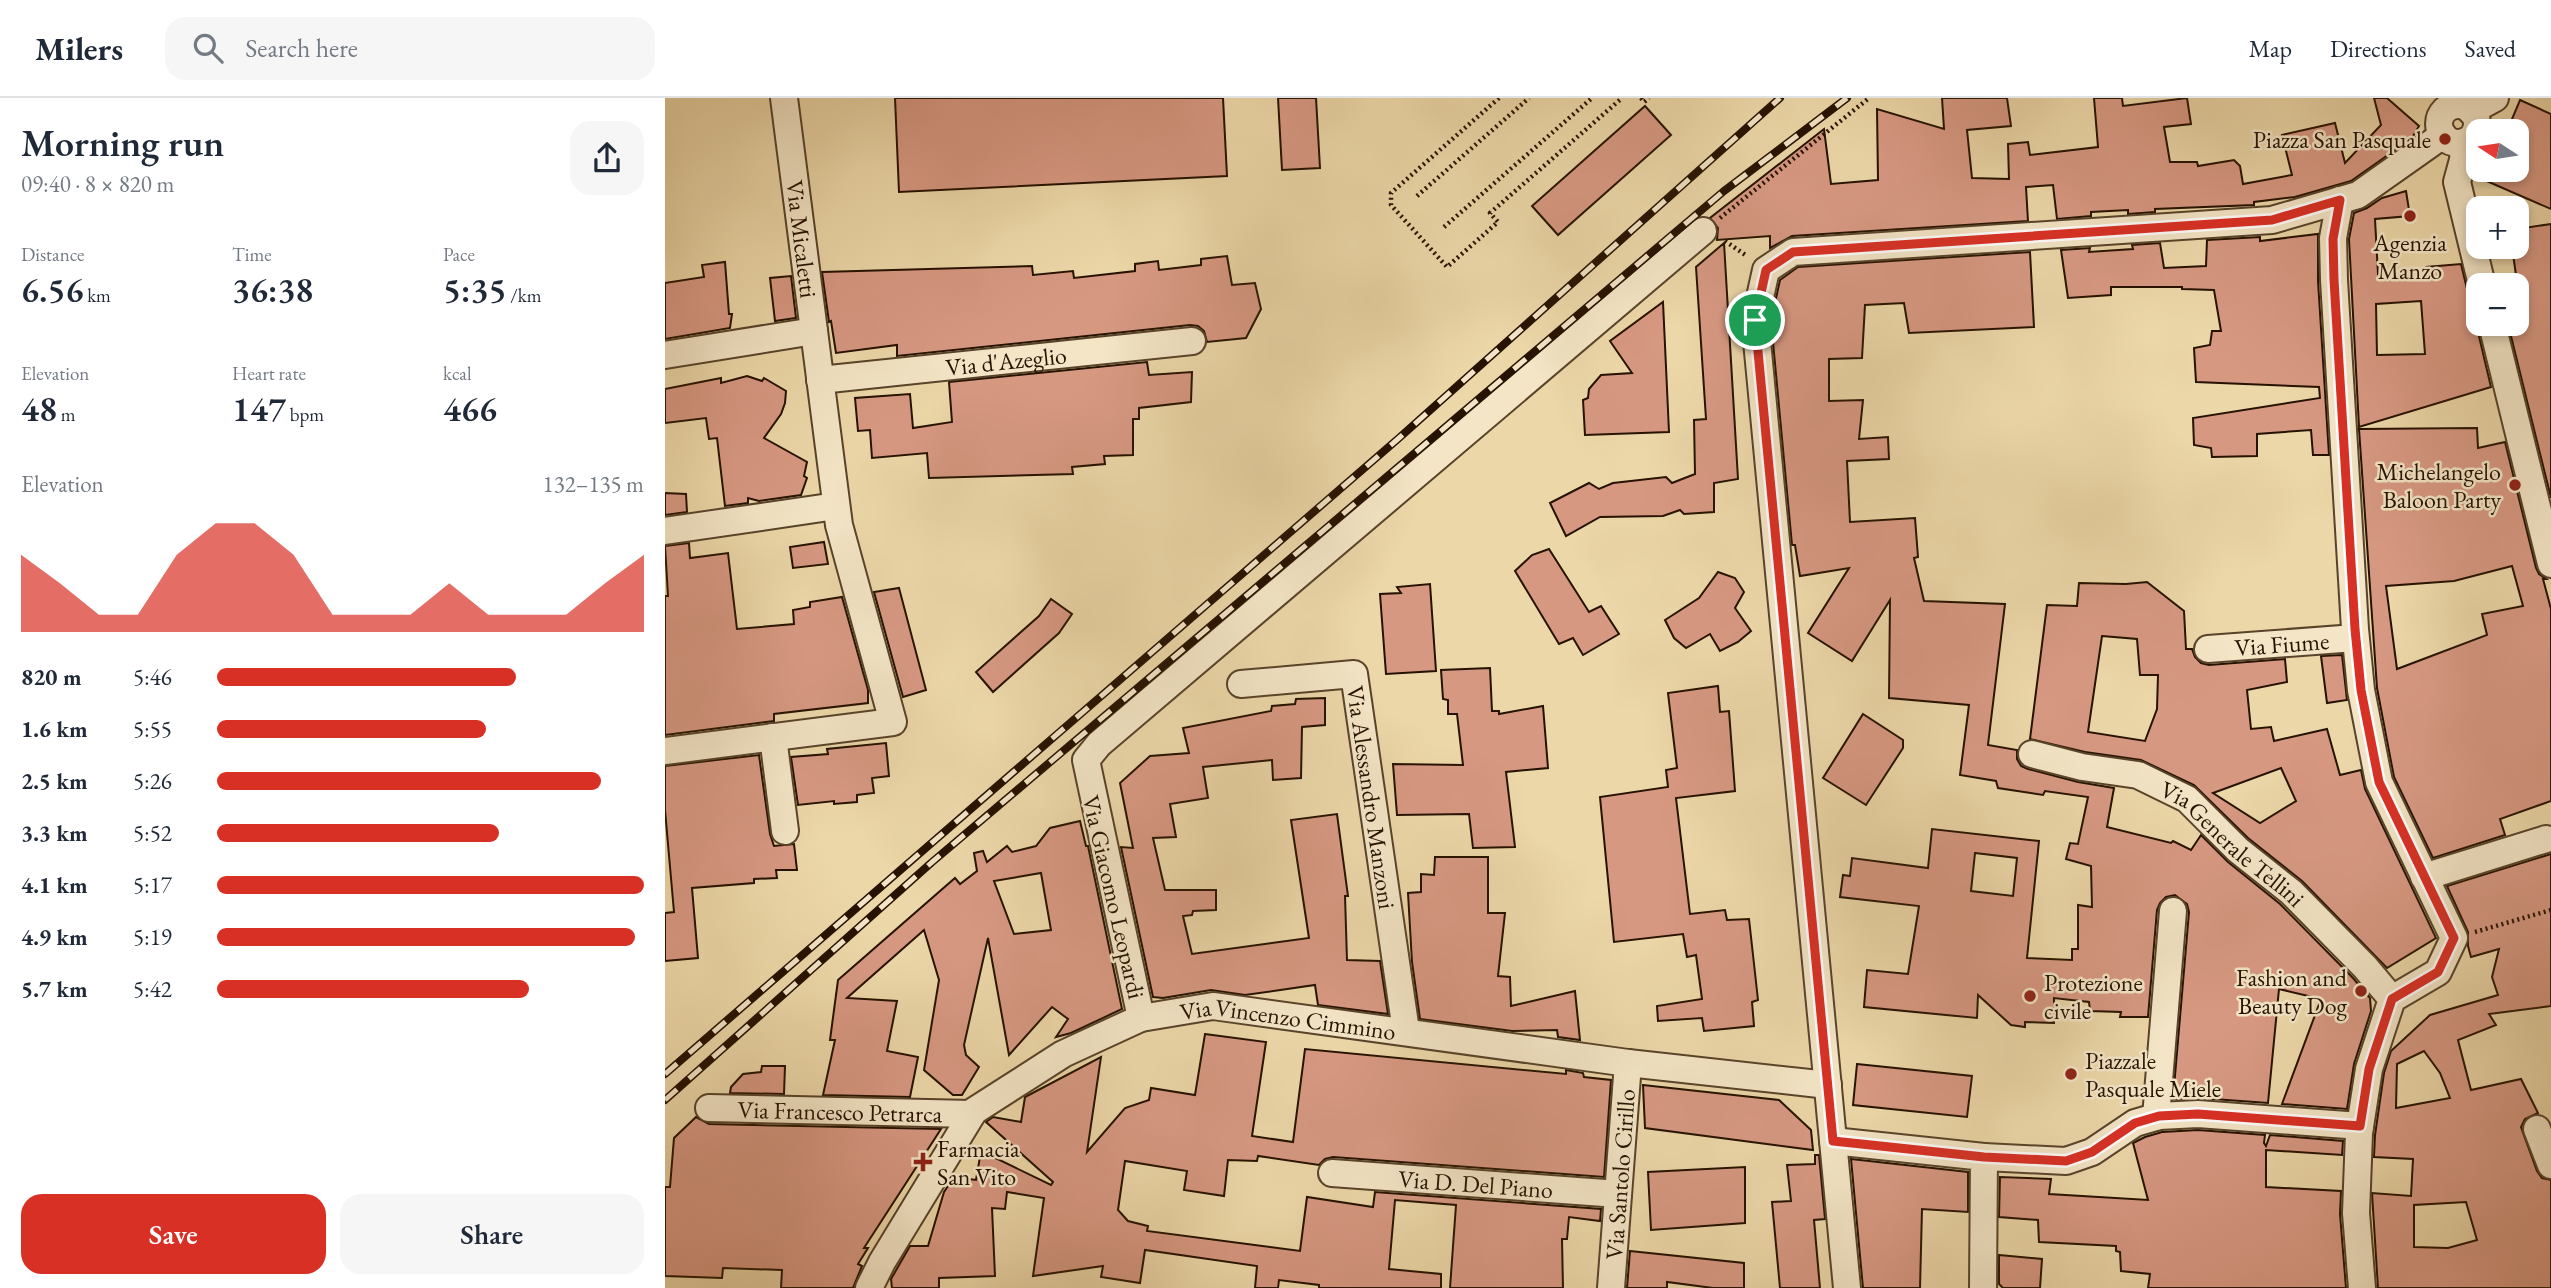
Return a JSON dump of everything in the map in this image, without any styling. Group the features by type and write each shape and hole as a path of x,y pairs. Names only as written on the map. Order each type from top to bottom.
{"street":[{"name":"Via Micaletti","path":"773,737 893,722 839,525 785,98"},
{"path":"1847,1288 1755,320 1766,270 1793,252 2272,220 2358,194 2454,139 2470,139 2476,129 2473,102"},
{"path":"2454,139 2463,160 2457,182 2479,273"},
{"path":"2340,200 2333,239 2355,638 2361,690 2379,782 2454,938 2438,972 2392,999 2369,1069 2360,1126 2356,1213 2362,1288"},
{"name":"Via Giacomo Leopardi","path":"1141,1018 1087,777 1086,760 1099,744 1714,232"},
{"path":"665,355 814,331"},
{"path":"2495,336 2551,564"},
{"name":"Via d'Azeglio","path":"820,380 1192,341"},
{"path":"665,531 837,506"},
{"name":"Via Fiume","path":"2209,649 2355,638"},
{"name":"Via Alessandro Manzoni","path":"1241,684 1354,674 1406,1031"},
{"path":"665,751 773,737 785,831"},
{"name":"Via Generale Tellini","path":"2032,754 2082,767 2138,775 2187,799 2238,850 2291,892 2365,967 2392,999"},
{"path":"2424,877 2546,839"},
{"path":"2156,1116 2173,911"},
{"name":"Via Vincenzo Cimmino","path":"869,1288 881,1262 972,1114 1063,1054 1141,1018 1213,1006 1629,1063 1828,1085"},
{"name":"Via Santolo Cirillo","path":"1611,1288 1629,1063"},
{"name":"Via Francesco Petrarca","path":"709,1108 972,1114"},
{"path":"1833,1141 1984,1157 2066,1161 2092,1152 2135,1123 2156,1116 2198,1114 2360,1126"},
{"path":"2537,1129 2551,1165"},
{"path":"1983,1288 1984,1157"},
{"name":"Via D. Del Piano","path":"1332,1173 1618,1194"}],"path":[{"path":"1499,98 1391,193 1391,205 1447,267 1498,222 1490,213 1622,98"},
{"path":"1417,196 1529,98"},
{"path":"1444,228 1592,98"},
{"path":"1641,98 1644,102 1649,98"},
{"path":"1714,232 1869,98"},
{"path":"2454,938 2551,911"}],"building":[{"path":"895,98 1223,98 1227,176 899,192"},
{"path":"1278,98 1316,98 1320,168 1282,170"},
{"path":"1942,98 2007,98 2011,126 1967,130 1972,178 2009,179 2008,144 2028,142 2030,155 2098,147 2094,98 2122,98 2123,106 2187,98 2191,124 2164,127 2170,162 2197,162 2198,166 2234,160 2240,166 2243,184 2292,175 2282,135 2335,123 2345,163 2381,125 2374,98 2387,98 2419,126 2412,138 2351,181 2295,197 2254,202 2254,205 2155,209 2155,212 2128,214 2128,210 2091,212 2091,216 2057,219 2053,185 2026,187 2028,221 1792,236 1770,248 1770,236 1717,240 1718,228 1710,218 1824,129 1831,184 1878,180 1877,109 1944,129"},
{"path":"2520,100 2551,114 2551,209 2529,199 2529,196 2521,196 2489,182 2529,182 2529,119 2512,119"},
{"path":"1645,106 1671,135 1558,235 1532,206"},
{"path":"2406,191 2410,216 2375,219 2378,274 2425,273 2426,267 2461,264 2466,285 2466,336 2479,336 2491,387 2359,427 2349,239 2354,213 2382,198","holes":["2421,301 2425,354 2377,355 2376,304"]},
{"path":"2551,224 2551,498 2511,336 2529,336 2529,273 2516,273 2514,259 2529,259 2529,227"},
{"path":"2318,234 2318,281 2329,455 2313,455 2311,430 2257,434 2257,456 2212,457 2211,448 2194,445 2193,418 2320,398 2319,387 2196,382 2194,348 2210,345 2212,331 2221,331 2214,290 2111,287 2111,295 2068,298 2061,250 2090,248 2089,252 2133,249 2132,245 2160,243 2164,268 2206,266 2207,240 2260,237 2260,241"},
{"path":"1724,243 1738,479 1714,483 1714,512 1684,514 1680,510 1663,516 1600,517 1566,536 1550,503 1589,483 1599,489 1613,483 1666,477 1672,483 1695,474 1694,420 1706,419 1696,267"},
{"path":"2030,252 2034,327 1909,333 1904,303 1865,305 1862,358 1829,359 1829,401 1863,400 1859,439 1888,437 1889,459 1847,461 1850,522 1915,518 1918,557 1914,558 1924,601 2005,604 1988,745 2017,750 2017,759 2021,766 2028,769 2114,788 2107,827 2171,843 2173,841 2191,850 2201,835 2228,862 2280,904 2370,998 2371,1011 2354,1064 2347,1109 2282,1104 2321,999 2279,989 2268,1103 2173,1099 2189,912 2187,904 2175,895 2166,897 2157,910 2148,1017 2120,1017 2121,1012 2090,1011 2089,1002 2054,998 2054,1023 2025,1022 2025,1027 2011,1025 1978,995 1977,1018 1864,1007 1867,970 1908,974 1919,906 1840,897 1843,875 1850,876 1852,858 1928,868 1932,829 2039,841 2027,958 2072,960 2072,949 2078,949 2078,905 2092,907 2091,866 2066,859 2070,843 2078,844 2088,797 2045,791 2043,795 1998,788 1996,781 1960,775 1969,705 1889,698 1890,600 1852,661 1808,633 1849,568 1800,576 1795,545 1792,545 1771,321 1780,280 1798,267","holes":["1975,853 2017,858 2013,896 1971,891"]},
{"path":"1227,256 1232,285 1255,283 1261,309 1246,338 1207,342 1204,331 1198,326 1190,325 897,356 897,345 836,353 822,272 1032,266 1033,275 1073,271 1074,278 1135,271 1135,264 1158,261 1159,270 1201,265 1201,259"},
{"path":"725,262 729,314 732,314 730,328 665,339 665,283 704,277 702,265"},
{"path":"791,276 796,318 775,321 770,278"},
{"path":"1663,302 1669,432 1585,435 1583,400 1588,398 1589,389 1601,375 1632,373 1610,341"},
{"path":"1147,362 1149,375 1192,372 1191,402 1139,408 1139,419 1133,419 1133,455 1104,456 1105,464 1072,467 1073,474 929,478 927,453 872,458 870,430 858,431 855,398 910,394 913,428 952,422 949,382"},
{"path":"747,376 762,381 764,378 786,391 781,414 764,438 807,462 804,476 807,478 801,495 759,501 748,498 748,503 725,506 717,438 709,439 706,418 665,423 665,389 721,378 721,383"},
{"path":"2477,428 2478,448 2505,442 2536,568 2546,579 2543,579 2551,609 2551,801 2500,819 2505,835 2433,858 2394,777 2377,688 2359,429","holes":["2512,566 2523,606 2482,614 2487,635 2397,669 2386,586 2454,581"]},
{"path":"665,493 686,494 687,512 665,515"},
{"path":"824,542 828,564 793,568 790,547"},
{"path":"689,543 690,558 728,553 737,629 794,624 793,610 810,607 810,602 842,597 868,690 868,703 774,714 774,721 665,735 665,596 668,596 665,546"},
{"path":"1549,549 1589,612 1601,606 1619,634 1583,655 1573,638 1559,644 1515,571 1532,555"},
{"path":"1718,572 1735,578 1744,592 1735,608 1751,631 1738,642 1720,651 1710,634 1686,648 1674,638 1665,620 1699,598"},
{"path":"2147,582 2184,611 2186,649 2192,649 2201,663 2209,665 2285,659 2287,682 2247,690 2251,729 2271,727 2274,741 2327,729 2340,775 2361,770 2365,789 2436,938 2387,968 2302,881 2248,838 2194,785 2141,760 2085,752 2030,739 2047,605 2077,606 2079,583","holes":["2102,636 2137,639 2140,675 2158,675 2157,709 2145,741 2088,732","2281,768 2296,801 2260,823 2213,793"]},
{"path":"1430,584 1436,671 1386,674 1380,594 1401,593 1397,587"},
{"path":"899,588 926,690 903,697 874,592"},
{"path":"1051,599 1072,614 1059,633 993,692 976,672 1039,616"},
{"path":"2342,655 2347,700 2327,703 2321,656"},
{"path":"1490,668 1492,711 1499,711 1499,714 1543,706 1548,768 1506,772 1515,847 1473,848 1469,814 1397,815 1393,764 1463,765 1457,714 1448,714 1448,700 1443,699 1441,670"},
{"path":"1718,686 1720,712 1729,711 1735,791 1676,798 1690,914 1725,910 1727,920 1749,919 1758,1000 1752,1002 1754,1026 1704,1031 1702,1018 1658,1021 1657,1006 1702,999 1696,955 1687,957 1683,934 1614,942 1600,797 1668,787 1666,770 1677,768 1668,693"},
{"path":"1325,698 1325,725 1302,727 1301,778 1273,780 1272,760 1203,767 1208,798 1170,804 1176,837 1153,838 1165,890 1216,890 1216,910 1193,911 1192,915 1183,916 1192,954 1309,938 1291,820 1337,814 1348,896 1345,896 1347,960 1380,961 1388,1014 1318,1005 1315,985 1245,995 1211,990 1163,998 1153,997 1121,847 1133,848 1120,783 1150,756 1189,753 1183,728 1271,711 1272,706 1295,704 1296,699"},
{"path":"1863,714 1903,740 1903,748 1866,805 1823,778"},
{"path":"886,743 889,776 872,778 874,793 857,795 857,802 834,804 834,801 798,805 791,757 828,754 827,749"},
{"path":"759,755 770,834 774,846 794,844 797,870 776,870 777,878 754,879 754,883 692,888 698,958 665,961 665,913 674,912 665,810 665,766"},
{"path":"1080,821 1088,846 1122,1009 1071,1033 1056,1037 1068,1019 1052,1007 1009,1055 988,938 964,1045 966,1055 979,1067 962,1095 953,1095 924,1070 939,980 924,930 847,998 897,1001 887,1051 918,1057 910,1097 823,1095 835,1040 830,1040 838,980 955,878 960,884 977,871 974,853 983,851 987,862 1007,846 1012,852 1036,846 1050,828","holes":["1041,873 1051,930 1014,934 994,881"]},
{"path":"2551,854 2551,1006 2489,1014 2496,1025 2458,1040 2471,1090 2521,1079 2538,1113 2525,1119 2521,1127 2537,1171 2542,1178 2551,1180 2551,1288 2378,1288 2372,1193 2411,1196 2413,1159 2374,1157 2384,1073 2391,1051 2430,1015 2498,995 2492,977 2499,949 2471,957 2468,932 2447,886","holes":["2424,1051 2440,1073 2450,1098 2396,1108 2397,1064","2466,1202 2477,1240 2448,1248 2414,1247 2414,1205"]},
{"path":"1435,857 1488,857 1488,913 1505,913 1498,976 1510,977 1511,1006 1575,991 1580,1040 1558,1037 1557,1030 1512,1031 1420,1019 1412,962 1408,893 1421,892 1421,874 1434,875"},
{"path":"1205,1034 1266,1042 1252,1136 1293,1142 1305,1049 1566,1074 1566,1070 1583,1073 1584,1077 1611,1080 1604,1177 1333,1157 1325,1159 1319,1165 1258,1156 1257,1161 1228,1160 1224,1196 1184,1190 1187,1171 1125,1161 1118,1210 1128,1221 1148,1226 1147,1231 1300,1251 1307,1197 1373,1207 1375,1192 1601,1209 1600,1221 1569,1217 1567,1239 1562,1239 1563,1288 1450,1288 1456,1205 1395,1200 1389,1269 1441,1274 1441,1288 1319,1288 1319,1285 1279,1280 1278,1288 1255,1288 1257,1266 1145,1250 1140,1283 1101,1277 1103,1266 1033,1276 1044,1198 1007,1192 1005,1209 992,1208 995,1276 939,1278 939,1288 892,1288 891,1279 910,1246 928,1246 944,1192 954,1177 976,1180 981,1151 1051,1185 1053,1182 986,1122 993,1117 1021,1122 1025,1097 1101,1057 1087,1152 1125,1108 1149,1100 1151,1088 1195,1095"},
{"path":"1857,1064 1972,1076 1967,1117 1853,1105"},
{"path":"762,1066 785,1066 784,1094 730,1093 731,1087 743,1074 761,1072"},
{"path":"1643,1085 1779,1100 1811,1130 1813,1150 1645,1128"},
{"path":"696,1117 709,1124 941,1129 864,1248 868,1248 858,1264 862,1266 853,1288 781,1288 782,1270 723,1268 722,1278 665,1276 665,1187 670,1187 674,1138"},
{"path":"2198,1130 2265,1135 2266,1146 2270,1135 2343,1141 2342,1155 2266,1150 2266,1187 2341,1191 2340,1214 2346,1288 2148,1288 2150,1274 2121,1271 2120,1252 2116,1251 2116,1246 2039,1242 2038,1220 1999,1217 2000,1177 2051,1179 2049,1194 2148,1200 2133,1143 2162,1132"},
{"path":"1815,1155 1819,1155 1825,1219 1814,1220 1820,1288 1780,1288 1772,1202 1791,1201 1787,1165 1815,1164"},
{"path":"1851,1159 1968,1172 1968,1212 1922,1209 1920,1288 1863,1288"},
{"path":"1745,1167 1745,1223 1651,1230 1648,1172"},
{"path":"1630,1251 1744,1263 1744,1288 1713,1288 1667,1282 1667,1288 1627,1288"},
{"path":"1999,1255 2042,1259 2040,1288 2003,1288 1999,1284"}],"railway":[{"path":"665,1074 1399,438 1780,98"},
{"path":"665,1100 931,863 1724,191 1847,98"}],"place":[{"name":"Piazza San Pasquale","path":"2445,139"},
{"name":"Agenzia Manzo","path":"2410,216"},
{"name":"Michelangelo Baloon Party","path":"2515,485"},
{"name":"Fashion and Beauty Dog","path":"2361,991"},
{"name":"Protezione civile","path":"2030,996"},
{"name":"Piazzale Pasquale Miele","path":"2071,1074"},
{"name":"Farmacia San Vito","path":"923,1162"}],"route":[{"path":"2340,200 2333,239 2334,280 2361,690 2379,782 2454,938 2438,972 2392,999 2369,1069 2360,1126 2198,1114 2159,1116 2135,1123 2092,1152 2066,1161 1984,1157 1833,1141 1755,320 1766,270 1793,252 2272,220 2340,200"}]}
